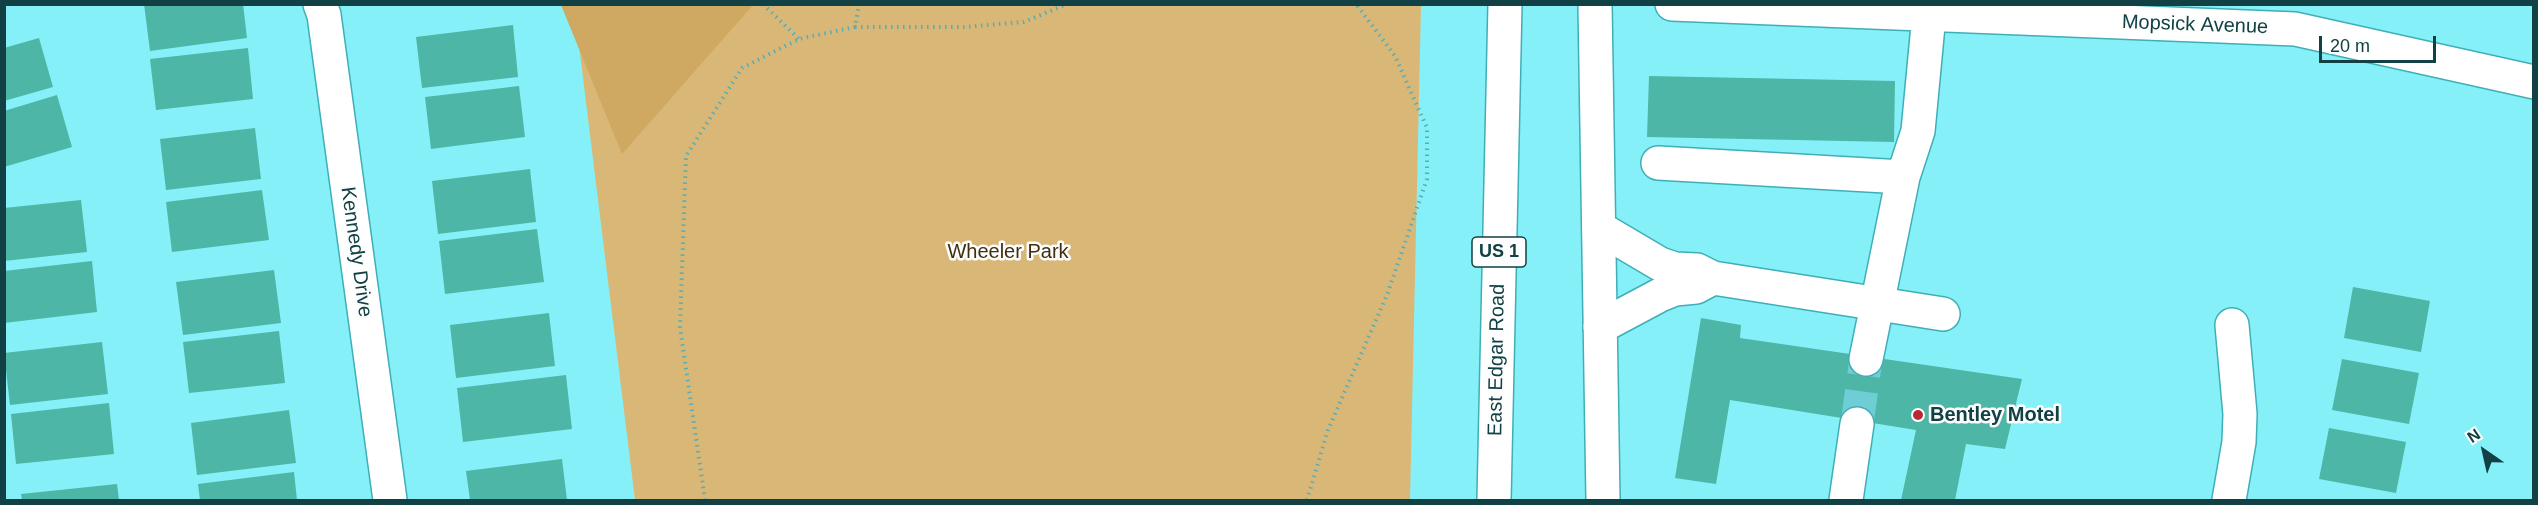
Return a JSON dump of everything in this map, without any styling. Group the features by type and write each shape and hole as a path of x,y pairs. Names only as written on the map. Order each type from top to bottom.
{"main road":[{"name":"Kennedy Drive","path":"320,4 326,27 390,501"},
{"name":"East Edgar Road","path":"1494,501 1505,4"},
{"path":"1595,4 1600,327 1609,500"},
{"name":"Mopsick Avenue","path":"1672,4 1929,15 2297,17 2534,82"},
{"path":"1866,359 1903,177 1918,131 1929,15"},
{"path":"1658,163 1903,177"},
{"path":"1599,228 1660,264 1676,270 1697,270 1713,278 1943,314"},
{"path":"1600,327 1660,295 1676,289 1696,287 1713,278"},
{"path":"2229,501 2239,442 2240,414 2232,325"},
{"path":"1846,501 1857,424"}],"path":[{"path":"763,4 799,39"},
{"path":"855,27 859,4"},
{"path":"705,501 680,327 686,156 742,68 799,39 855,27 964,27 1024,22 1066,4"},
{"path":"1307,501 1328,430 1387,295 1427,179 1427,129 1395,56 1356,4"}],"green space":[{"name":"Wheeler Park","path":"574,5 1421,5 1410,500 635,500"}],"shaded area":[{"path":"561,5 753,5 622,154"}],"building":[{"path":"144,4 243,4 247,38 150,51"},
{"path":"513,25 518,77 422,88 416,37"},
{"path":"39,38 53,87 4,101 4,48"},
{"path":"248,48 253,99 156,110 150,59"},
{"path":"1649,76 1895,81 1894,142 1647,137"},
{"path":"519,86 525,137 431,149 425,97"},
{"path":"57,95 72,147 4,167 4,111"},
{"path":"255,128 261,179 166,190 160,139"},
{"path":"530,169 536,222 438,234 432,181"},
{"path":"262,190 269,240 172,252 166,202"},
{"path":"81,200 87,252 4,261 4,208"},
{"path":"537,229 544,282 445,294 439,241"},
{"path":"92,261 97,312 4,323 4,271"},
{"path":"274,270 281,323 183,335 176,282"},
{"path":"2353,287 2430,301 2421,352 2344,338"},
{"path":"549,313 555,366 456,378 450,325"},
{"name":"Bentley Motel","path":"1701,318 1741,325 1740,338 2022,379 2005,449 1966,444 1955,500 1901,500 1916,430 1730,400 1716,484 1675,478"},
{"path":"279,331 285,383 189,393 183,342"},
{"path":"102,342 108,394 10,405 4,353"},
{"path":"2342,359 2419,373 2409,424 2332,410"},
{"path":"566,375 572,429 463,442 457,388"},
{"path":"109,403 114,454 16,464 11,414"},
{"path":"289,410 296,463 197,475 191,423"},
{"path":"2329,428 2406,442 2396,493 2319,479"},
{"path":"562,459 567,500 470,500 466,471"},
{"path":"294,472 297,500 200,500 198,484"},
{"path":"117,484 119,500 22,500 21,494"}],"tunnel":[{"path":"1857,424 1866,359"}],"place":[{"name":"Bentley Motel","path":"1918,415"}]}
